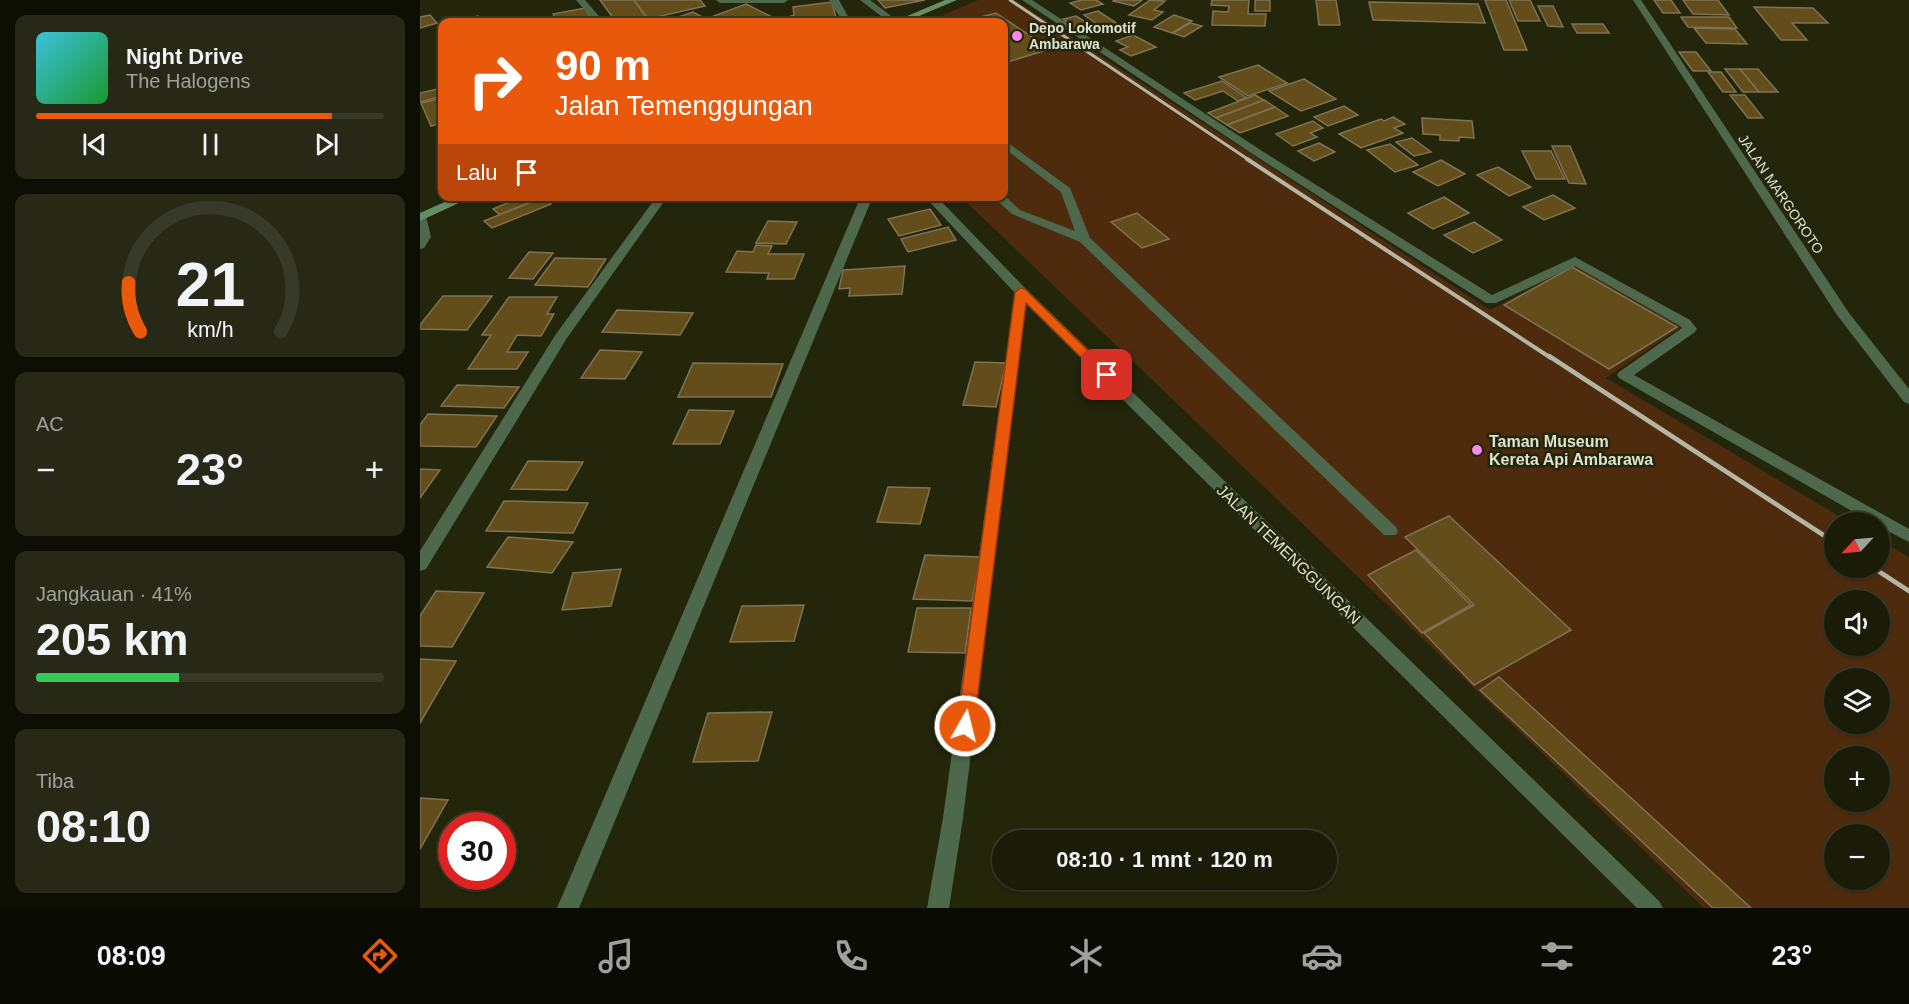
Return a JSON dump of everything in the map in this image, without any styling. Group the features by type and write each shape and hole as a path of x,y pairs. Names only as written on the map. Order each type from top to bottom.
{"main road":[{"path":"908,18 953,0"},
{"path":"420,216 457,201"}],"street":[{"path":"580,0 596,18"},
{"path":"720,0 784,0"},
{"path":"833,0 837,3 843,18"},
{"path":"864,0 889,18"},
{"path":"1026,0 1255,151 1491,300 1575,261 1686,323 1690,329 1624,375 1909,536"},
{"name":"JALAN MARGOROTO","path":"1637,0 1844,315 1909,399"},
{"path":"1008,145 1066,190 1084,239"},
{"path":"420,565 561,337 659,201"},
{"path":"568,908 865,201"},
{"name":"JALAN TEMENGGUNGAN","path":"934,201 1021,292 1652,908"},
{"path":"1004,201 1016,212 1084,239 1390,531"},
{"path":"420,216 425,237 420,245"},
{"path":"938,908 953,818 984,589 1021,292"}],"shaded area":[{"name":"Taman Museum Kereta Api Ambarawa","path":"978,0 1015,0 1490,310 1574,265 1681,327 1606,378 1832,512 1824,512 1824,578 1890,578 1890,546 1909,557 1909,908 1704,908 965,201 1008,201 1008,18 936,18"}],"building":[{"path":"600,0 634,0 647,18 613,18"},
{"path":"634,0 700,0 705,6 652,18 647,18"},
{"path":"878,0 925,0 885,8"},
{"path":"1096,0 1103,4 1081,10 1070,3"},
{"path":"1114,0 1142,0 1134,6"},
{"path":"1150,0 1165,1 1154,10 1163,12 1152,20 1129,15"},
{"path":"1212,0 1249,0 1248,14 1266,14 1265,26 1212,25 1213,11 1228,12 1229,6 1211,5"},
{"path":"1255,0 1270,0 1270,11 1255,11"},
{"path":"1316,0 1336,0 1340,25 1319,25"},
{"path":"1485,0 1506,0 1527,50 1504,50"},
{"path":"1509,0 1530,0 1540,21 1518,21"},
{"path":"1654,0 1671,0 1680,13 1663,13"},
{"path":"1683,0 1718,0 1729,15 1693,14"},
{"path":"832,2 836,18 786,18 794,15 793,7"},
{"path":"1369,2 1478,4 1485,23 1373,20"},
{"path":"746,4 770,16 764,18 709,18"},
{"path":"1538,6 1553,6 1563,27 1548,26"},
{"path":"1754,7 1813,8 1828,23 1792,23 1807,40 1781,40"},
{"path":"585,8 591,18 555,18 553,14"},
{"path":"1098,11 1124,28 1109,32 1084,15"},
{"path":"693,12 704,18 681,16"},
{"name":"Depo Lokomotif Ambarawa","path":"996,13 1004,18 977,18"},
{"path":"430,15 437,23 420,28 420,17"},
{"path":"1174,15 1192,21 1172,33 1154,27"},
{"path":"1076,16 1098,30 1085,34 1063,19"},
{"path":"1681,17 1729,17 1737,28 1688,27"},
{"name":"Depo Lokomotif Ambarawa","path":"1008,21 1050,49 1008,62"},
{"path":"1190,23 1202,26 1184,37 1173,33"},
{"path":"1572,24 1603,24 1609,33 1577,33"},
{"path":"1694,28 1735,29 1747,44 1706,43"},
{"path":"1133,35 1156,47 1131,56 1120,50 1128,47 1116,41"},
{"path":"1679,52 1696,52 1711,71 1693,71"},
{"path":"1258,65 1287,83 1248,96 1219,77"},
{"path":"1725,69 1740,69 1759,92 1743,92"},
{"path":"1740,69 1758,69 1778,92 1759,92"},
{"path":"1708,72 1721,72 1736,92 1723,92"},
{"path":"1304,79 1336,99 1301,111 1269,91"},
{"path":"1222,81 1247,98 1238,101 1223,91 1195,100 1184,93"},
{"path":"438,89 438,97 420,102 420,93"},
{"path":"1255,95 1264,100 1216,118 1208,113"},
{"path":"1730,95 1745,95 1763,118 1748,118"},
{"path":"438,99 438,124 431,126 421,103"},
{"path":"1264,100 1275,107 1227,125 1216,118"},
{"path":"1344,106 1358,115 1328,126 1314,117"},
{"path":"1275,107 1288,116 1240,133 1227,125"},
{"path":"1393,117 1405,124 1394,128 1403,133 1361,148 1339,134 1381,119 1384,121"},
{"path":"1422,118 1472,121 1474,138 1459,137 1459,141 1440,140 1440,135 1423,134"},
{"path":"1313,121 1323,128 1310,133 1317,137 1293,146 1276,134"},
{"path":"1412,138 1431,152 1414,156 1396,142"},
{"path":"1319,143 1335,152 1314,161 1298,151"},
{"path":"1390,144 1418,165 1395,172 1367,150"},
{"path":"1552,146 1570,146 1586,184 1569,183"},
{"path":"1522,151 1551,151 1565,179 1536,179"},
{"path":"1441,160 1465,174 1438,186 1413,172"},
{"path":"1498,167 1531,187 1509,196 1477,175"},
{"path":"1553,195 1575,208 1544,220 1523,207"},
{"path":"1444,197 1469,213 1433,229 1408,213"},
{"path":"512,201 534,201 500,215 493,209"},
{"path":"534,201 548,201 551,204 492,228 484,221"},
{"path":"930,209 941,225 899,236 888,219"},
{"path":"1137,213 1169,239 1142,248 1111,222"},
{"path":"768,221 797,222 786,244 756,243"},
{"path":"1474,222 1502,240 1473,253 1444,235"},
{"path":"948,227 956,240 908,252 901,239"},
{"path":"756,245 772,246 768,254 804,254 794,279 767,279 769,273 726,272 737,251 753,252"},
{"path":"529,252 553,253 533,279 509,278"},
{"path":"555,258 606,259 588,287 535,285"},
{"path":"905,266 902,294 849,296 850,288 839,289 843,270"},
{"path":"1572,267 1677,327 1609,369 1504,305"},
{"path":"443,296 492,296 467,330 420,329 420,325"},
{"path":"509,297 557,297 547,314 554,314 541,336 517,335 507,352 528,352 517,369 468,369 491,335 482,335"},
{"path":"617,310 693,313 680,335 602,332"},
{"path":"600,350 642,352 625,379 581,378"},
{"path":"975,362 1006,363 996,407 963,405"},
{"path":"693,363 783,364 771,397 678,397"},
{"path":"457,385 519,387 504,408 441,406"},
{"path":"689,410 734,411 720,444 673,444"},
{"path":"428,414 497,416 476,447 420,446 420,425"},
{"path":"528,461 583,462 567,490 511,489"},
{"path":"420,469 440,470 420,498"},
{"path":"888,487 930,488 920,524 877,522"},
{"path":"504,501 588,503 573,533 486,531"},
{"path":"1449,516 1571,630 1474,685 1424,633 1474,605 1405,537"},
{"path":"508,537 573,542 552,573 487,567"},
{"path":"1416,550 1471,605 1422,633 1368,575"},
{"path":"925,555 981,557 972,601 913,599"},
{"path":"621,569 611,606 562,610 573,573"},
{"path":"436,591 484,593 452,647 420,646 420,616"},
{"path":"804,605 794,641 730,642 742,606"},
{"path":"917,608 971,608 965,653 908,652"},
{"path":"420,659 456,661 420,723"},
{"path":"1499,677 1751,908 1713,908 1480,690"},
{"path":"772,712 758,761 693,762 708,713"},
{"path":"420,798 448,800 441,812 438,812 438,818 420,849"}],"railway":[{"path":"1010,0 1249,160"},
{"path":"1247,159 1551,358"},
{"path":"1549,356 1824,535"},
{"path":"1889,578 1909,591"}],"place":[{"name":"Depo Lokomotif Ambarawa","path":"1017,36"},
{"name":"Taman Museum Kereta Api Ambarawa","path":"1477,450"}],"route":[{"path":"965,726 1021,292 1107,375"}]}
